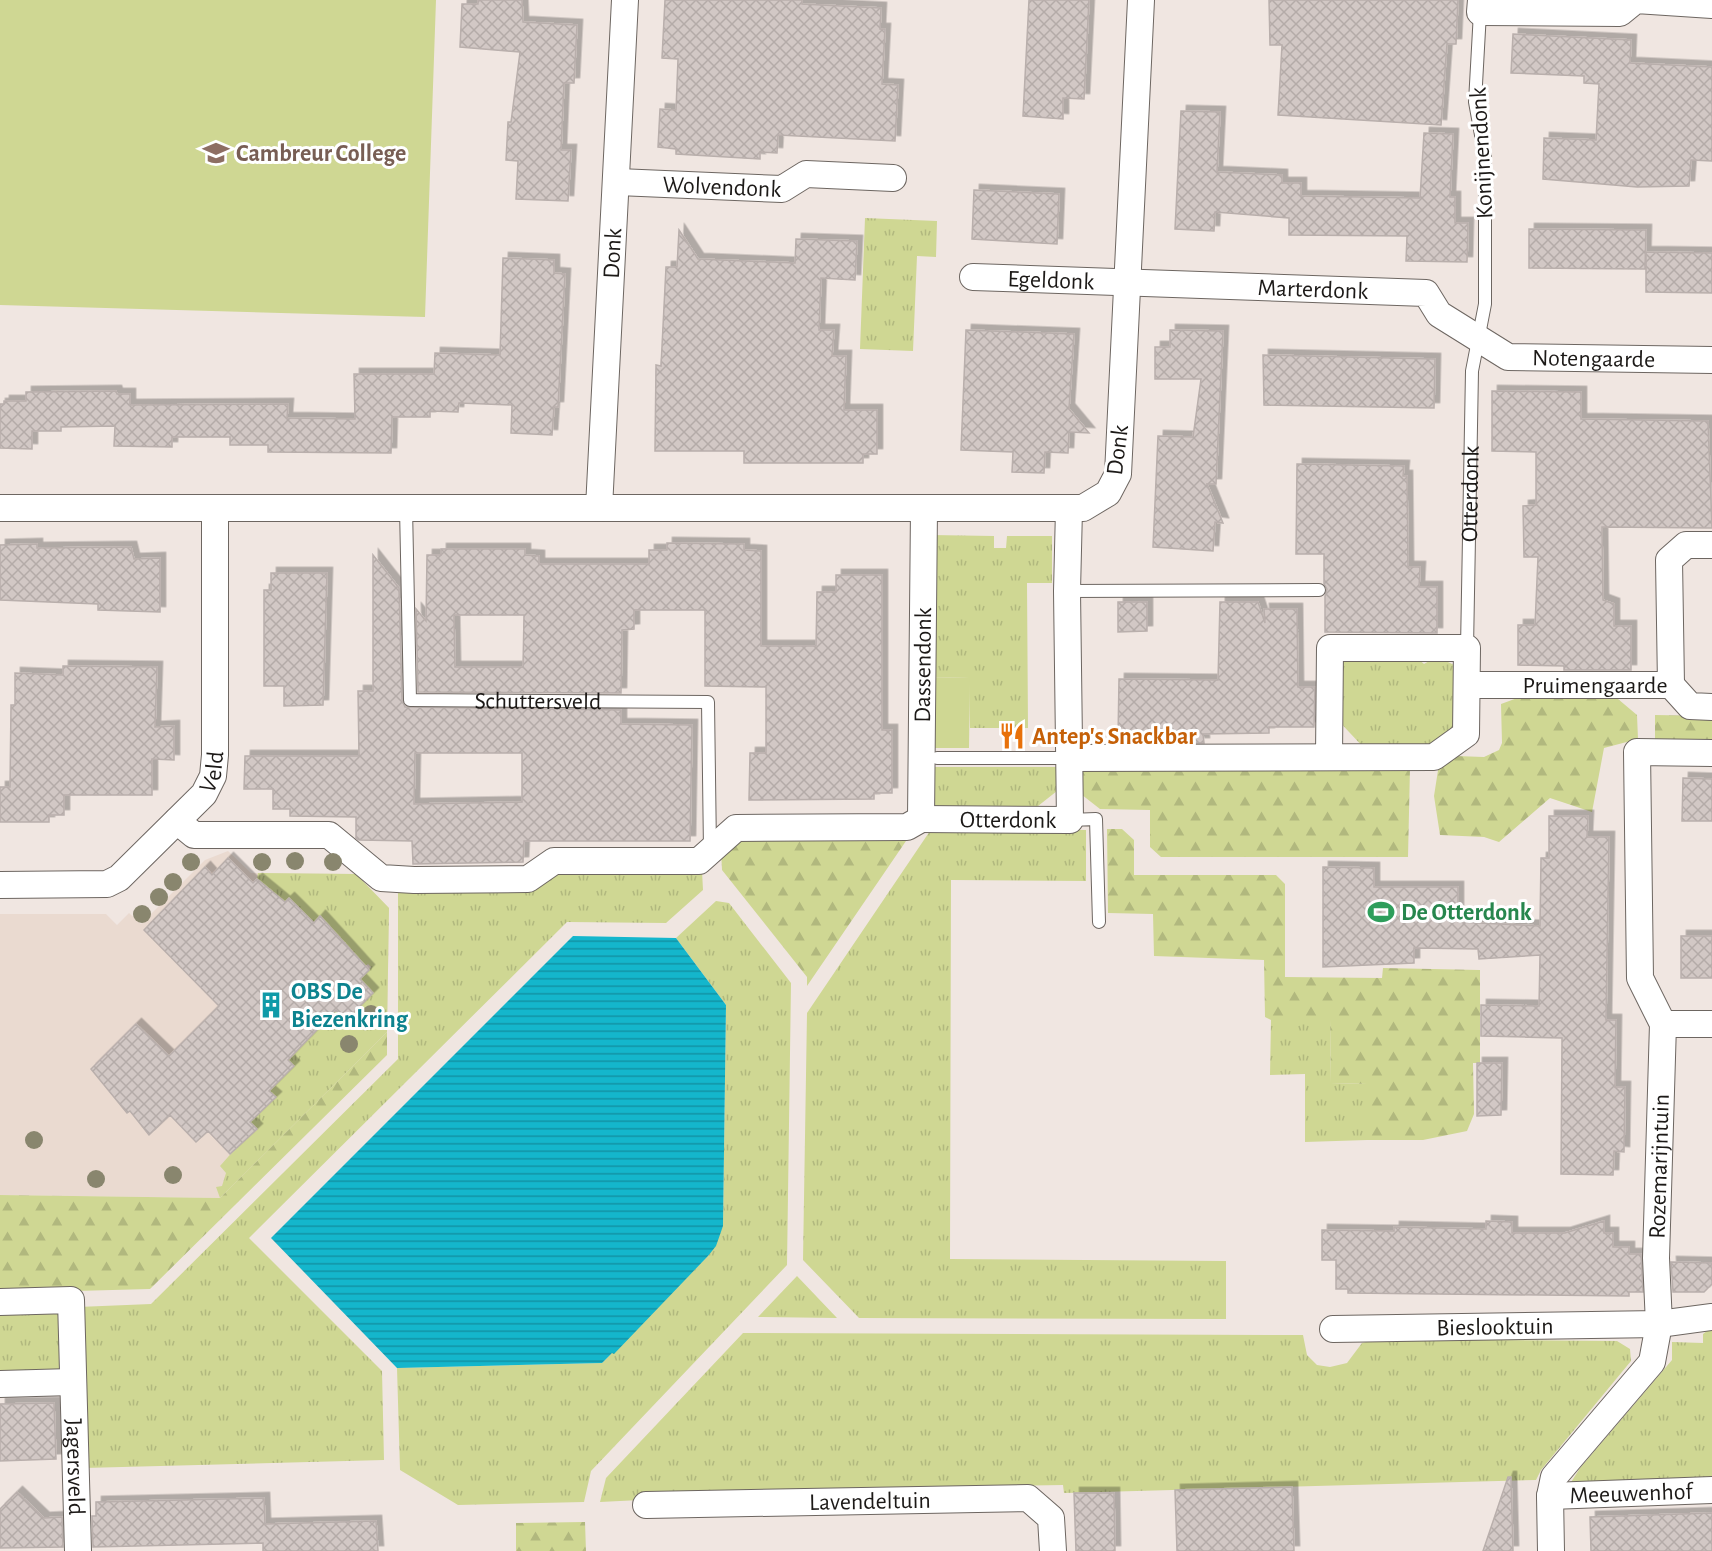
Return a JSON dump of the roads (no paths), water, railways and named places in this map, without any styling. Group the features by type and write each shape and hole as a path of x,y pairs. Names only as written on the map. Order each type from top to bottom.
{"street":[{"name":"Donk","path":"598,508 618,182 625,0"},
{"name":"Donk","path":"406,508 1070,509 1083,508 1108,493 1118,474 1141,0"},
{"path":"1481,6 1620,13 1636,0 1712,5"},
{"name":"Wolvendonk","path":"618,182 782,189 806,174 893,178"},
{"name":"Egeldonk","path":"973,277 1128,284"},
{"name":"Marterdonk","path":"1128,284 1426,293 1439,314 1478,341"},
{"name":"Notengaarde","path":"1478,341 1508,357 1712,360"},
{"path":"0,508 215,510 406,508"},
{"name":"Dassendonk","path":"921,819 924,509"},
{"path":"1070,509 1067,591 1070,820"},
{"name":"Veld","path":"0,885 107,884 119,878 204,794 213,776 215,510"},
{"path":"1671,685 1669,560 1686,545 1712,545"},
{"path":"1329,756 1329,648 1467,648"},
{"name":"Otterdonk","path":"1069,758 1434,757 1466,734 1467,648"},
{"name":"Pruimengaarde","path":"1467,685 1671,685 1690,706 1712,707"},
{"name":"Rozemarijntuin","path":"1551,1551 1550,1496 1554,1478 1652,1362 1659,1324 1656,1258 1663,1024 1640,978 1637,752 1712,753"},
{"path":"177,821 194,836 329,835 381,878 414,880 528,879 554,861 699,861 736,828 907,827 921,819"},
{"name":"Otterdonk","path":"921,819 1070,820"},
{"path":"1663,1024 1712,1024"},
{"name":"Jagersveld","path":"0,1302 71,1300 78,1551"},
{"name":"Bieslooktuin","path":"1333,1329 1659,1324 1712,1317"},
{"path":"0,1384 72,1382"},
{"name":"Meeuwenhof","path":"1550,1496 1712,1490"},
{"name":"Lavendeltuin","path":"646,1505 1028,1498 1051,1518 1053,1551"}],"lane":[{"name":"Konijnendonk","path":"1478,341 1485,293 1485,157 1475,102 1481,6"},
{"name":"Otterdonk","path":"1467,648 1472,370 1478,341"},
{"name":"Schuttersveld","path":"406,508 410,700 708,702 711,851"},
{"path":"1067,591 1319,590"},
{"path":"937,758 1069,758"},
{"name":"Otterdonk","path":"1070,820 1096,819 1100,922"}],"water":[{"path":"573,936 676,938 726,1005 723,1226 716,1246 614,1354 612,1353 602,1363 397,1368 271,1238"}],"place":[{"name":"Cambreur College","path":"216,153"},
{"name":"Antep's Snackbar","path":"1012,736"},
{"name":"De Otterdonk","path":"1381,912"},
{"name":"OBS De Biezenkring","path":"271,1005"}]}
